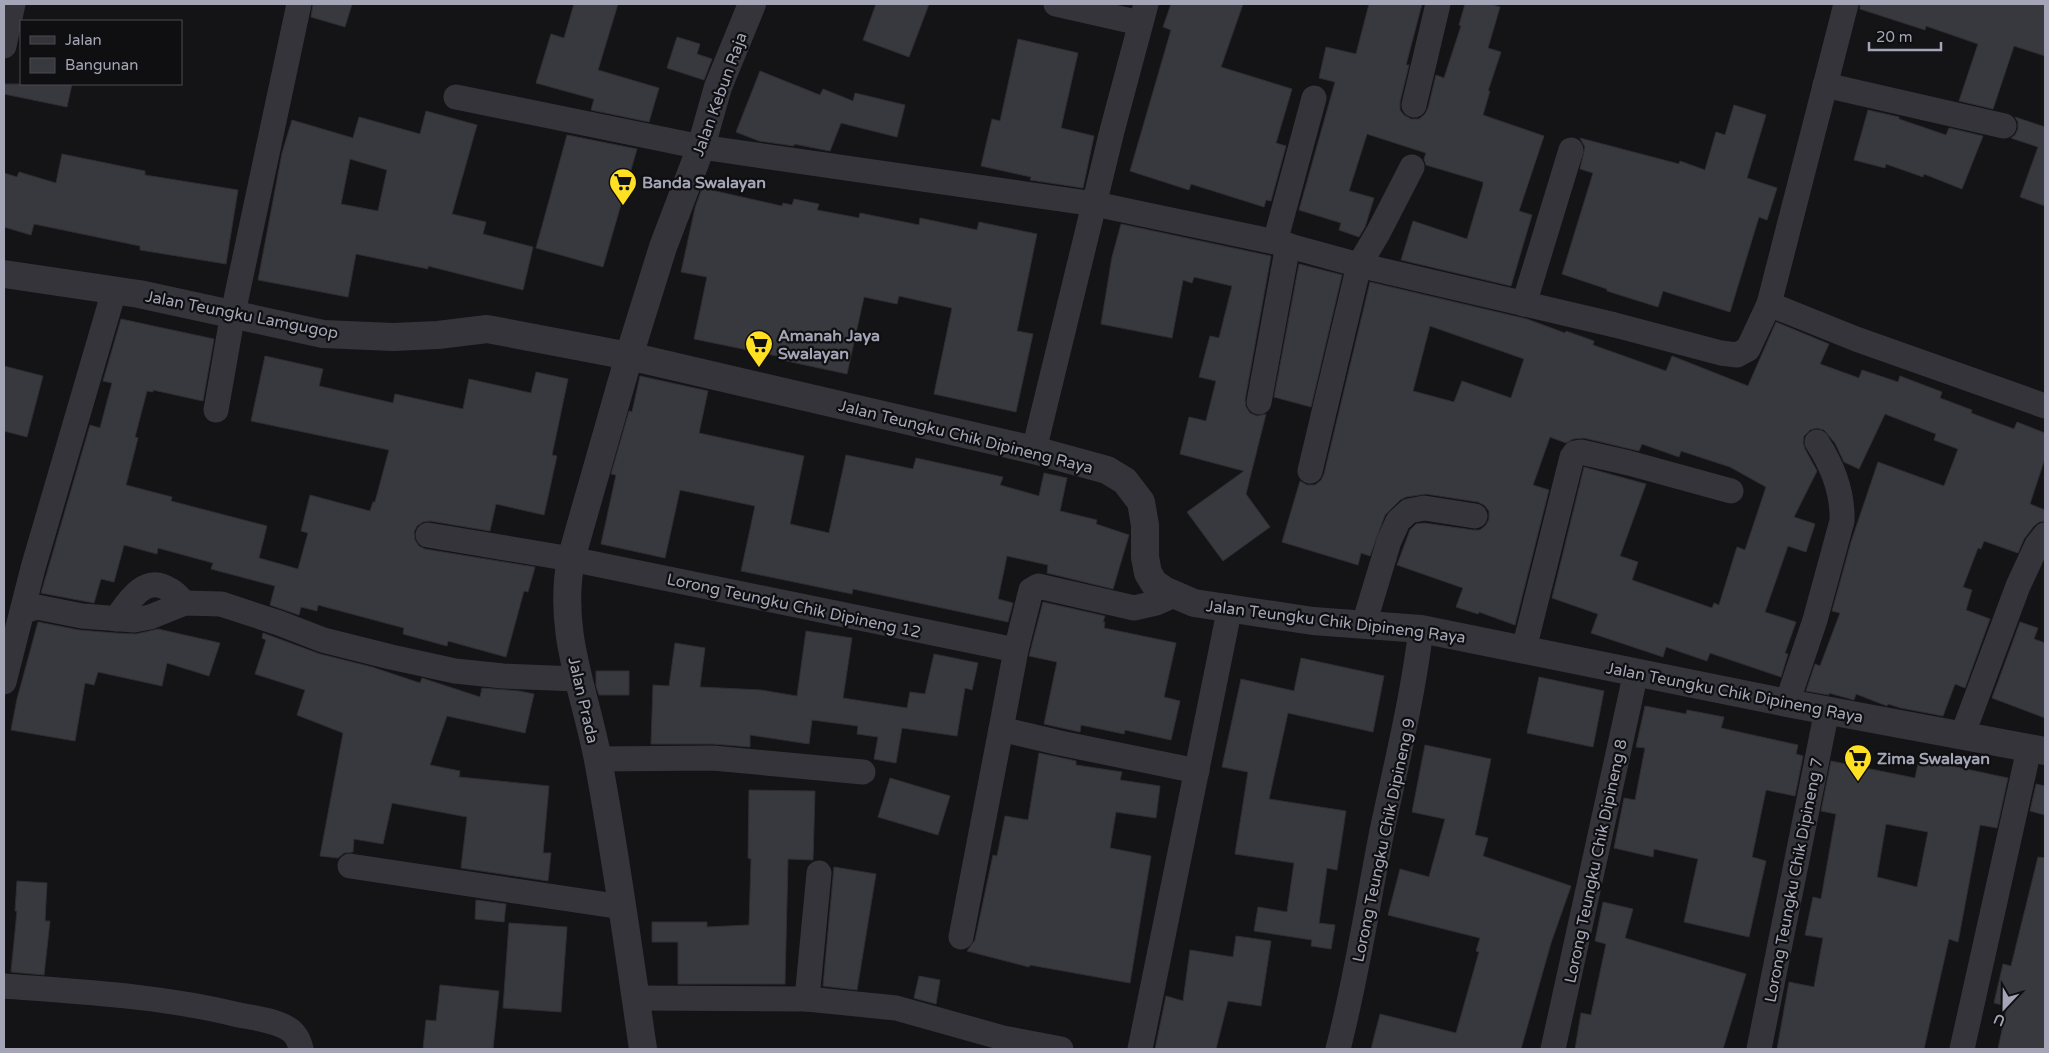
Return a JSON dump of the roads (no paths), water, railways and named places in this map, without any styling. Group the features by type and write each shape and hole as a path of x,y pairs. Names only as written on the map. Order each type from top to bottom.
{"street":[{"path":"4,46 13,4"},
{"path":"216,410 233,313 299,4"},
{"name":"Jalan Kebun Raja","path":"629,356 663,247 700,147 718,87 752,4"},
{"path":"1034,450 1143,13 1056,4"},
{"path":"1414,105 1438,4"},
{"path":"456,97 700,147 1095,204 1281,244 1358,265 1721,353 1737,355 1748,349 1769,304 1846,4"},
{"path":"1825,85 2004,126"},
{"path":"1259,402 1281,244 1314,98"},
{"path":"1524,304 1571,150"},
{"path":"1310,471 1358,265 1378,233 1412,167"},
{"name":"Jalan Teungku Lamgugop","path":"4,274 114,291 233,313 323,334 393,338 487,329 629,356"},
{"path":"4,682 22,612 114,291"},
{"path":"1769,304 1856,339 2045,406"},
{"name":"Jalan Teungku Chik Dipineng Raya","path":"629,356 1034,450 1107,470 1124,481 1141,502 1145,525 1145,557 1148,573 1154,583 1174,595 1194,603 1313,621 1421,629 1787,703 2037,750"},
{"name":"Jalan Prada","path":"629,356 571,559 566,584 566,601 577,679 598,759 644,1049"},
{"path":"1787,703 1815,620 1842,521 1843,505 1840,493 1824,452 1817,442"},
{"path":"1524,649 1572,457 1575,453 1581,452 1629,463 1731,491"},
{"path":"1364,624 1389,541 1398,521 1409,511 1424,508 1475,516"},
{"name":"Lorong Teungku Chik Dipineng 12","path":"428,535 571,559 1016,650"},
{"path":"1962,736 2018,586 2038,545 2045,535"},
{"path":"961,938 1016,650 1031,590 1038,586 1134,608 1156,603 1174,595"},
{"path":"22,612 38,608 82,616 134,620 150,617 185,603 220,604 351,648 455,671 503,676 577,679"},
{"path":"1140,1049 1230,607"},
{"name":"Lorong Teungku Chik Dipineng 9","path":"1338,1049 1410,706 1421,629"},
{"name":"Lorong Teungku Chik Dipineng 8","path":"1553,1049 1636,672"},
{"name":"Lorong Teungku Chik Dipineng 7","path":"1759,1049 1827,710"},
{"path":"1001,729 1197,771"},
{"path":"1962,1049 2037,750"},
{"path":"598,759 713,758 863,772"},
{"path":"350,866 622,907"},
{"path":"807,999 819,873"},
{"path":"4,986 143,997 224,1011 289,1028 298,1037 301,1049"},
{"path":"636,998 807,999 896,1008 1004,1038 1061,1049"}],"place":[{"name":"Banda Swalayan","path":"623,206"},
{"name":"Amanah Jaya Swalayan","path":"759,368"},
{"name":"Zima Swalayan","path":"1858,782"}]}
